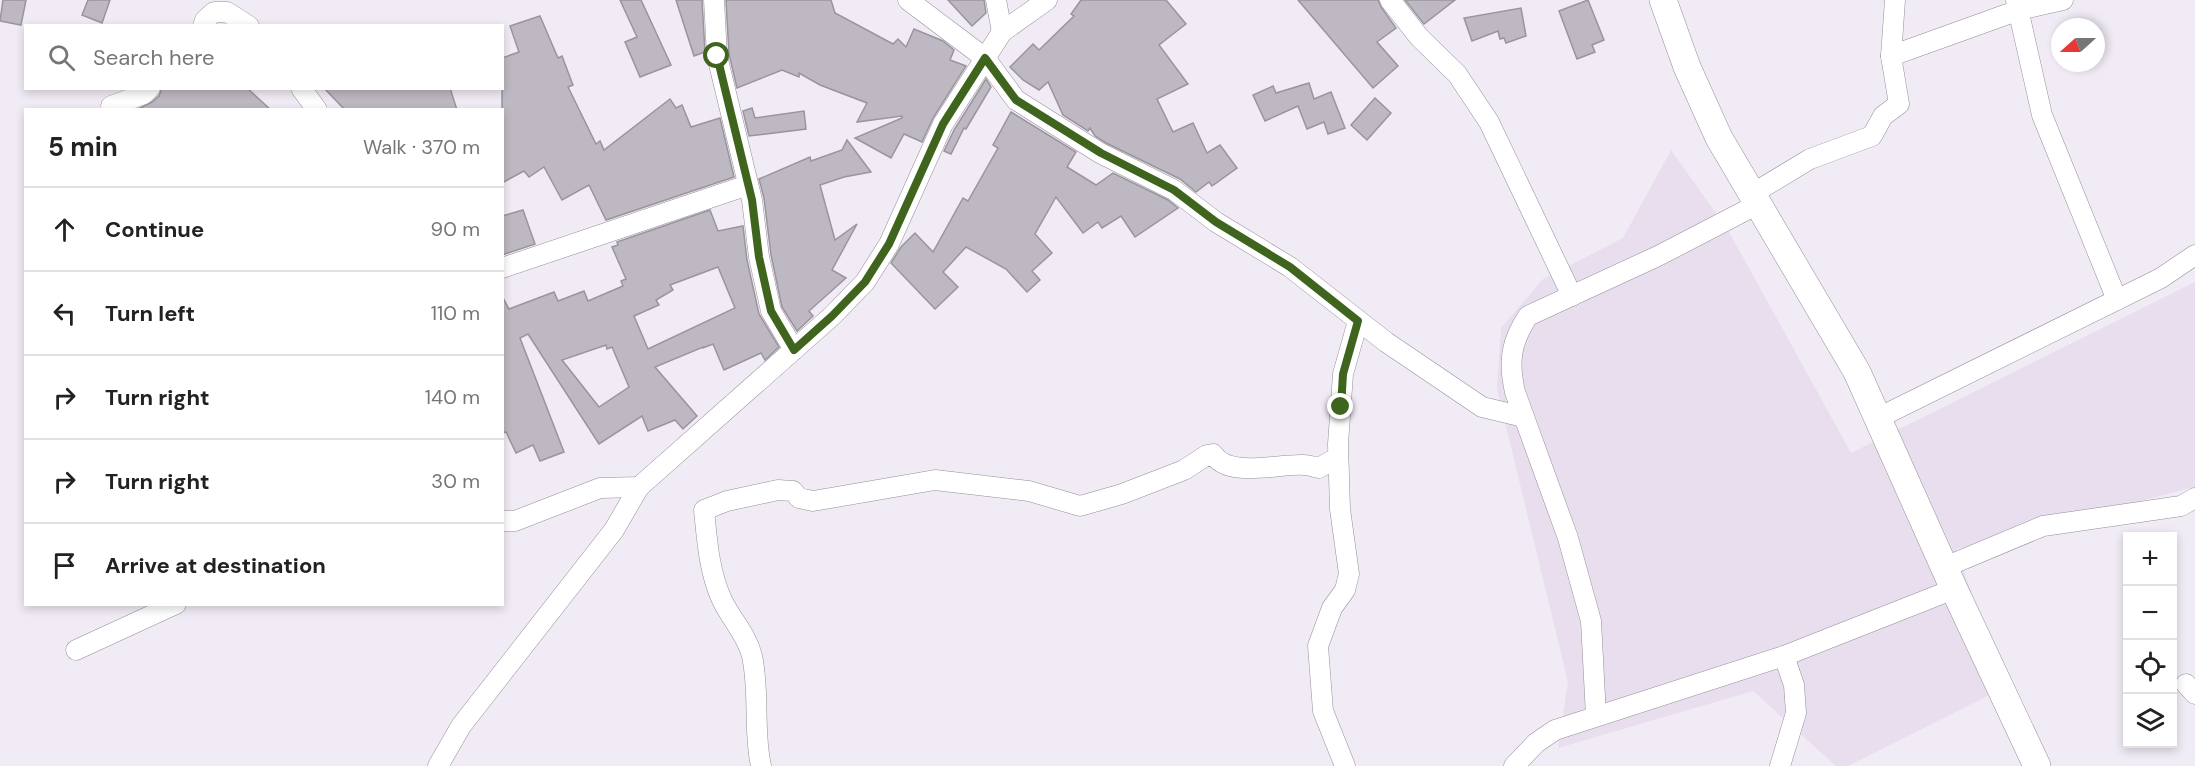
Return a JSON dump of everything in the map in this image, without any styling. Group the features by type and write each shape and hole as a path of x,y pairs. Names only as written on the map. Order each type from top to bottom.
{"street":[{"path":"714,0 717,56 752,200 759,257 771,311 794,350"},
{"path":"908,0 985,58 1016,100 1101,153 1174,190 1216,222 1290,267 1386,342 1482,407 1524,417"},
{"path":"996,0 1002,33"},
{"path":"438,766 461,726 614,530 639,487 832,316 865,282 889,244 943,124 985,58 1002,33 1047,0"},
{"path":"1390,0 1419,37 1457,74 1489,122 1572,296"},
{"path":"1663,0 1687,68 1719,138 1857,372 2037,766"},
{"path":"1596,716 1591,621 1568,538 1524,417 1510,371 1512,351 1519,330 1528,316 1658,256 1755,199 1810,159 1872,136 1883,116 1899,104 1891,56 1895,0"},
{"path":"1891,56 2018,5 2063,0"},
{"path":"2018,5 2042,116 2117,300"},
{"path":"204,24 214,12 227,12 246,24"},
{"path":"111,106 144,94 148,90"},
{"path":"302,90 316,108"},
{"path":"504,267 748,185"},
{"path":"1878,418 2162,278 2195,255"},
{"path":"1345,766 1323,711 1318,646 1332,608 1345,590 1349,574 1340,509 1338,458 1343,374 1358,321"},
{"path":"761,766 756,744 757,713 752,656 746,640 722,600 714,579 704,510 727,501 778,490 793,491 799,498 813,501 935,480 1029,491 1080,506 1122,494 1173,474 1207,455 1213,454 1216,460 1230,466 1258,468 1304,465 1318,468 1338,458"},
{"path":"504,521 515,521 600,488 639,487"},
{"path":"1514,766 1536,742 1555,730 1784,656 1950,578 2043,526 2181,506 2195,498"},
{"path":"76,650 172,606"},
{"path":"1780,766 1797,713 1794,685 1784,656"}],"shaded area":[{"path":"1671,150 1728,230 1851,453 2195,282 2195,489 2194,487 1956,549 2005,687 1848,766 1836,766 1753,691 1558,748 1568,682 1497,389 1501,328 1543,279 1623,238"}],"building":[{"path":"3,0 26,0 21,25 0,21"},
{"path":"88,0 110,0 102,23 82,15"},
{"path":"620,0 641,0 671,65 640,77 625,42 637,37"},
{"path":"676,0 702,0 705,52 694,56"},
{"path":"726,0 831,0 835,13 893,44 898,39 906,47 914,29 943,41 954,50 950,60 966,66 933,118 922,142 904,134 891,158 855,138 902,118 902,116 857,122 867,103 820,85 799,73 799,77 782,70 737,88 729,54"},
{"path":"948,0 984,0 986,13 972,26"},
{"path":"1081,0 1166,0 1186,24 1159,45 1188,84 1157,99 1173,132 1193,123 1207,153 1220,145 1237,168 1212,186 1209,182 1196,192 1180,179 1106,143 1095,136 1090,128 1088,131 1063,115 1048,82 1039,90 1023,80 1010,67 1033,44 1039,50 1074,16 1071,14"},
{"path":"1298,0 1378,0 1396,28 1377,42 1398,66 1373,88"},
{"path":"1405,0 1455,0 1424,24"},
{"path":"1588,0 1604,40 1592,45 1595,52 1577,59 1559,11"},
{"path":"1521,8 1526,36 1506,43 1504,38 1500,39 1498,31 1472,41 1464,18"},
{"path":"540,16 558,58 562,56 573,85 568,87 596,144 600,141 604,150 670,99 676,108 682,105 691,127 720,118 734,177 606,220 589,185 562,200 544,167 529,177 524,171 504,182 502,90 504,90 504,57 519,52 510,26"},
{"path":"986,79 991,87 966,129 964,128 951,154 944,151 954,130"},
{"path":"1309,83 1314,99 1331,92 1345,128 1328,134 1324,122 1307,129 1298,106 1265,121 1253,95 1273,86 1276,93"},
{"path":"161,90 249,90 269,108 140,108 159,96"},
{"path":"326,90 451,90 456,108 343,108"},
{"path":"1375,98 1391,113 1367,140 1351,125"},
{"path":"752,108 755,118 804,111 806,129 749,136 743,111"},
{"path":"1011,112 1076,152 1067,167 1096,185 1113,173 1168,200 1178,208 1135,237 1121,216 1102,228 1098,222 1083,233 1056,197 1035,234 1052,253 1032,271 1040,280 1027,292 1006,269 966,247 943,272 958,287 935,309 891,263 901,247 915,233 933,252 963,198 968,201 998,148 993,145"},
{"path":"847,140 871,172 844,177 820,185 835,240 857,224 832,270 846,278 809,311 813,316 797,331 782,307 759,179 810,157 811,161 842,150"},
{"path":"523,210 535,244 504,254 504,215"},
{"path":"710,210 718,231 743,226 747,260 759,314 779,347 765,360 761,353 724,370 713,344 655,367 697,416 683,429 675,420 648,431 642,416 599,444 528,334 520,338 564,452 540,461 533,445 516,453 506,432 504,432 504,300 509,309 554,292 558,301 584,291 588,301 623,286 621,281 626,279 612,247 618,245 617,242","holes":["718,267 735,308 648,349 634,316 659,305 656,300 673,290 670,285","606,345 607,349 612,347 629,387 599,407 562,360"]}],"route":[{"path":"717,56 752,200 759,257 771,311 794,350 865,282 889,244 943,124 985,58 1016,100 1101,153 1174,190 1216,222 1290,267 1358,321 1343,374 1341,407"}]}
